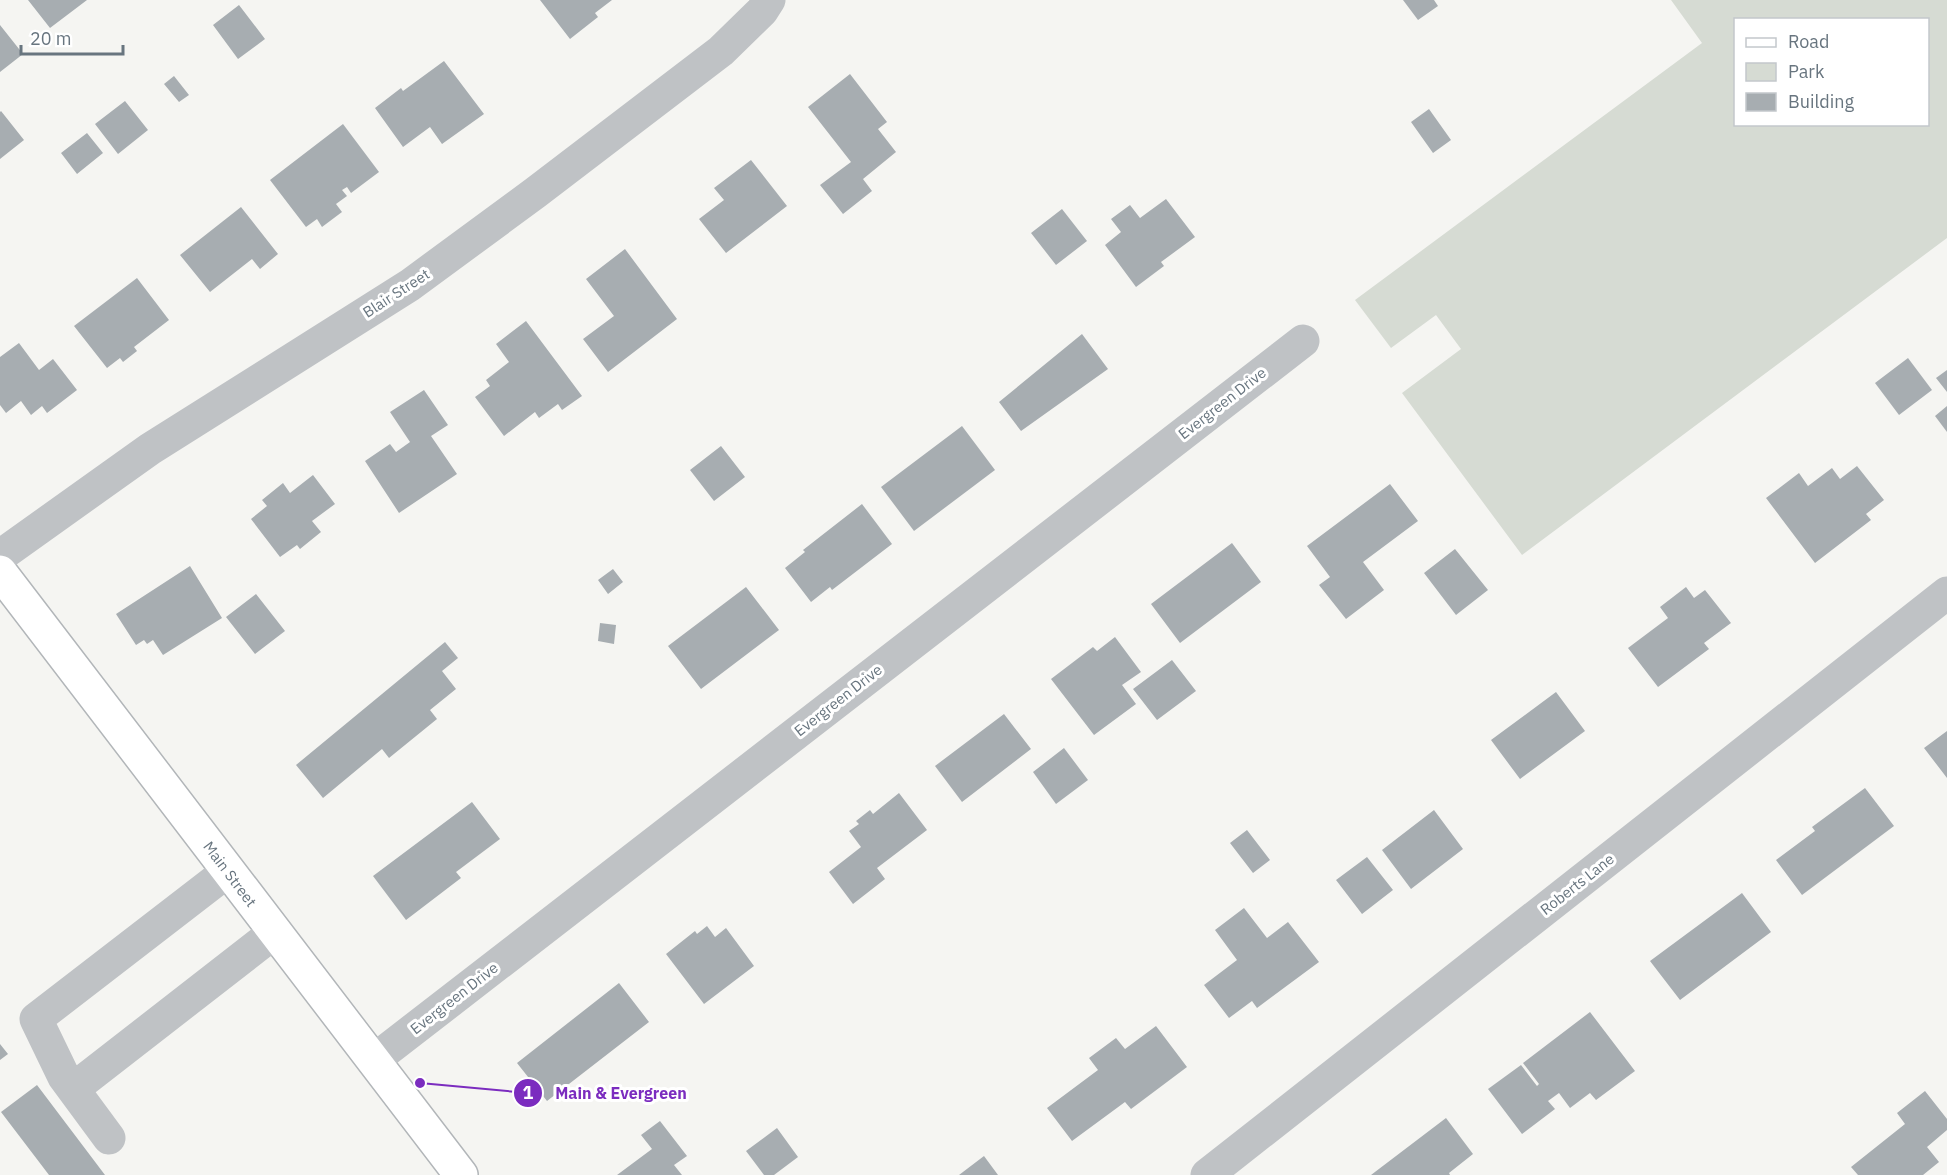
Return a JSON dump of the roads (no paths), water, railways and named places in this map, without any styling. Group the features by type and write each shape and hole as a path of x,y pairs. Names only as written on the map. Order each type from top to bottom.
{"main road":[{"name":"Main Street","path":"2,576 461,1175"}],"street":[{"name":"Blair Street","path":"2,576 150,448 410,285 535,194 721,51 762,11 769,0"},
{"name":"Evergreen Drive","path":"374,1060 1303,341"},
{"name":"Roberts Lane","path":"1207,1175 1947,593"},
{"path":"109,1138 73,1089 36,1019 228,871"},
{"path":"73,1089 275,932"}],"place":[{"name":"Main & Evergreen","path":"420,1083"}]}
